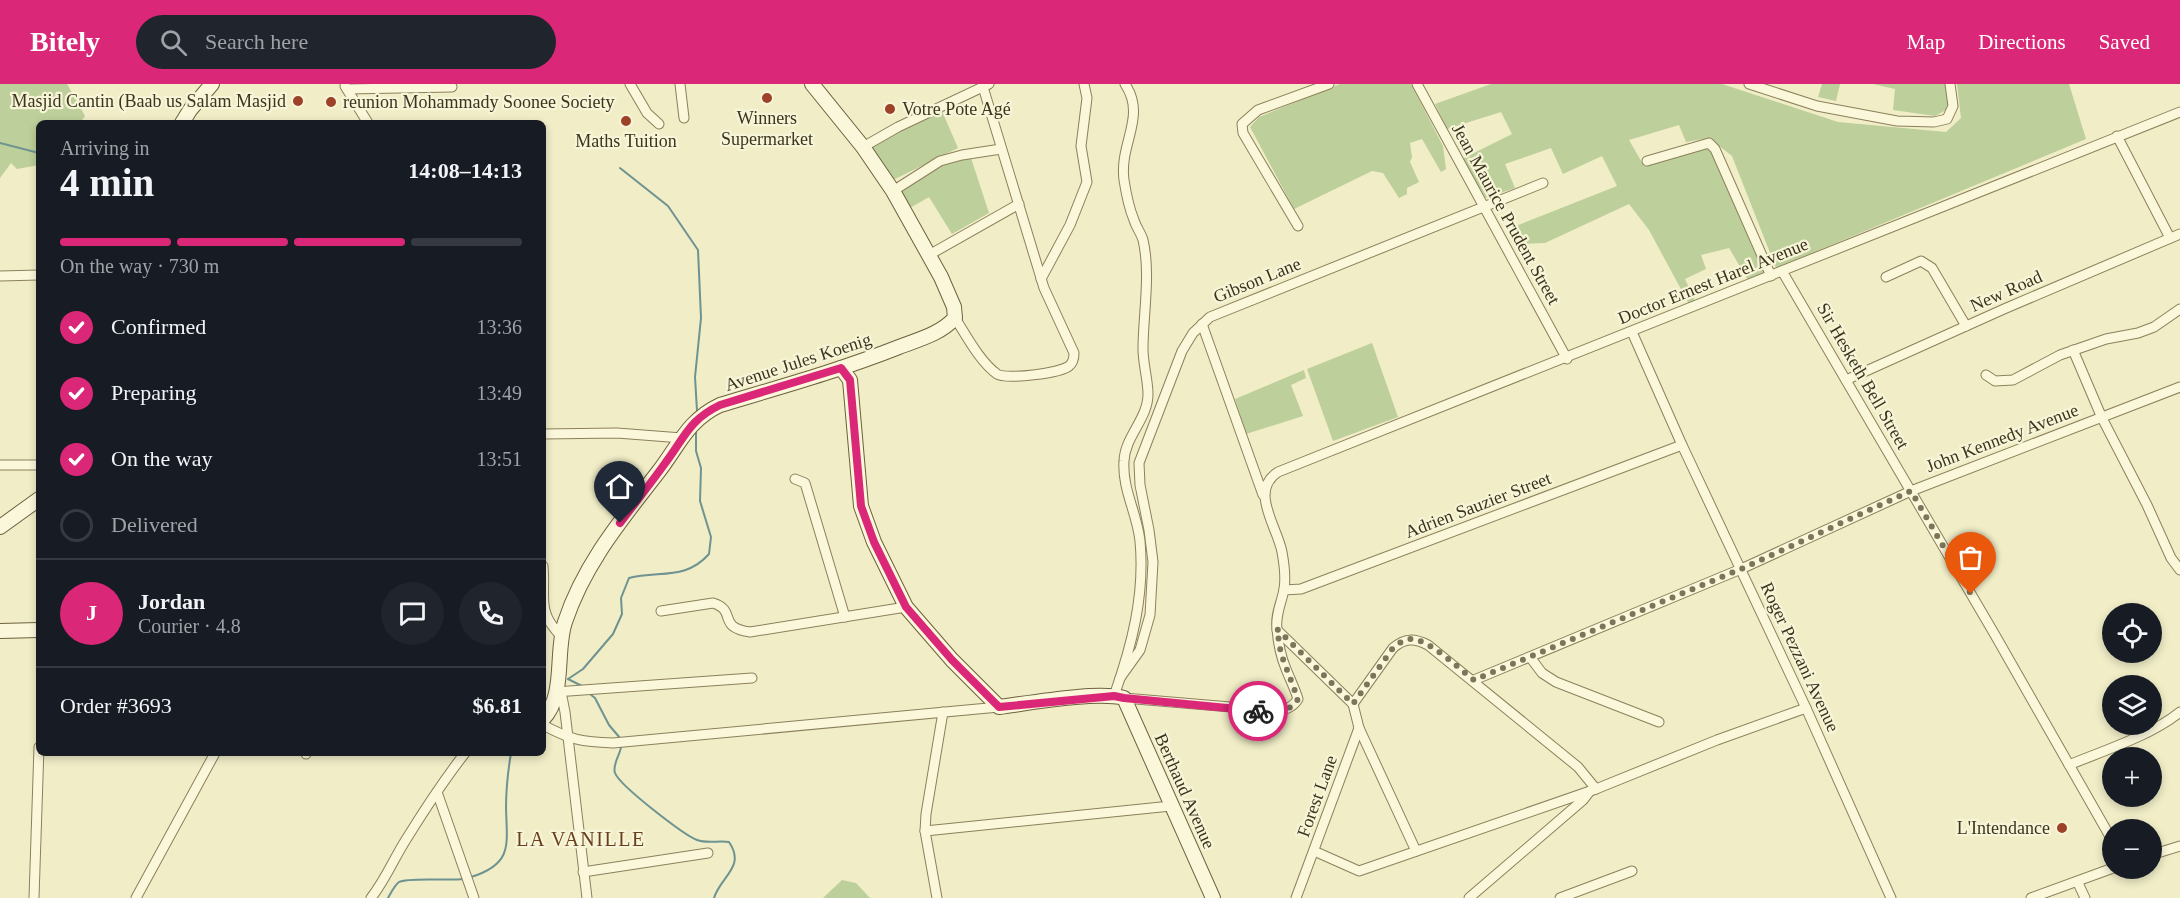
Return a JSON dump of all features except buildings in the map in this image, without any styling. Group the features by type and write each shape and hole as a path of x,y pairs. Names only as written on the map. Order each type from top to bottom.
{"street":[{"path":"185,120 190,110 212,84"},
{"path":"630,84 647,113 659,124"},
{"path":"680,84 684,118"},
{"path":"812,84 863,147 893,191 950,297 955,318 976,350 998,375 1007,378 1062,370 1070,366 1074,353 1052,309 1041,279 1001,149 986,86 898,127 863,147"},
{"path":"1041,279 1070,225 1087,182 1081,146 1087,98 1084,84"},
{"path":"1119,697 1120,678 1130,650 1139,606 1141,570 1140,540 1135,513 1124,477 1124,459 1127,444 1146,410 1148,393 1143,351 1145,286 1143,240 1133,218 1124,179 1124,150 1135,109 1132,95 1125,84"},
{"path":"1298,226 1243,133 1242,124 1258,110 1329,84"},
{"name":"Jean Maurice Prudent Street","path":"1417,84 1567,359"},
{"path":"1749,84 1817,106 1897,121 1934,122 1947,119 1953,106 1950,84"},
{"path":"346,87 452,87"},
{"path":"346,87 366,120"},
{"name":"Doctor Ernest Harel Avenue","path":"1264,492 1270,478 1278,472 1567,359 2180,112"},
{"path":"2117,136 2170,238"},
{"path":"1647,161 1710,143 1715,149 1771,276"},
{"path":"893,191 940,161 1001,149"},
{"name":"Gibson Lane","path":"1120,678 1140,650 1150,615 1153,562 1140,485 1139,464 1182,351 1193,333 1210,317 1247,301 1543,183"},
{"path":"929,255 1019,204"},
{"name":"New Road","path":"1846,380 2180,234"},
{"path":"1886,277 1921,261 1926,264 1932,268 1943,285 1966,326"},
{"name":"Sir Hesketh Bell Street","path":"1782,271 2102,823"},
{"path":"0,276 36,275"},
{"path":"1986,375 1995,381 2013,380 2046,361 2073,350 2154,327 2180,309"},
{"name":"Avenue Jules Koenig","path":"554,698 561,636 576,593 595,557 688,428 720,405 881,355 946,328 955,318"},
{"path":"546,727 566,738 584,742 613,742 1119,697 1260,711 1287,710 1298,699 1281,654 1277,629 1278,610 1284,590 1285,572 1282,550 1264,492 1202,324"},
{"name":"Roger Pezzani Avenue","path":"1632,332 1891,898"},
{"path":"2073,350 2102,418 2147,505 2171,558 2180,570"},
{"path":"853,397 863,369 881,355"},
{"path":"846,367 858,378"},
{"path":"846,367 853,397 861,506 874,542 906,607 952,660 999,707"},
{"name":"John Kennedy Avenue","path":"1474,680 1741,569 1911,491 2180,387"},
{"path":"546,434 617,433 682,438"},
{"name":"Adrien Sauzier Street","path":"1284,590 1301,590 1682,445"},
{"path":"0,465 36,465"},
{"path":"795,478 805,483 845,617"},
{"path":"0,527 36,501"},
{"path":"661,611 713,603 725,610 730,625 750,632 906,607"},
{"path":"546,615 549,624 561,636"},
{"path":"1277,629 1353,704 1359,728 1416,851"},
{"path":"0,631 36,630"},
{"path":"1353,704 1393,648 1410,639 1428,645 1474,680 1578,767 1593,790"},
{"path":"1530,657 1542,673 1556,682 1659,722"},
{"path":"554,698 752,678"},
{"path":"554,698 562,697 587,898"},
{"name":"Berthaud Avenue","path":"1119,697 1213,898"},
{"path":"546,713 554,698"},
{"path":"1314,851 1359,871 1593,790 1806,708"},
{"path":"937,898 925,831 943,712"},
{"path":"2069,765 2170,720 2180,712"},
{"name":"Forest Lane","path":"1296,898 1359,728"},
{"path":"34,898 39,756"},
{"path":"136,898 212,756"},
{"path":"371,898 382,884 406,839 463,756"},
{"path":"1469,898 1593,790"},
{"path":"437,792 474,898"},
{"path":"925,831 1171,806"},
{"path":"2162,852 2180,846"},
{"path":"583,872 708,853"},
{"path":"1560,898 1632,871"},
{"path":"2031,898 2102,873"},
{"path":"2078,883 2085,898"}],"green space":[{"path":"0,84 67,84 85,116 82,120 36,120 36,166 17,169 11,163 0,178"},
{"path":"1340,84 1411,84 1443,146 1446,169 1441,172 1422,139 1410,143 1412,157 1410,162 1419,182 1407,188 1407,194 1399,198 1383,173 1372,171 1294,209 1250,127 1259,117"},
{"path":"1491,84 1722,84 1838,122 1946,132 1961,118 1957,84 2069,84 2086,139 1776,268 1732,156 1709,138 1686,142 1679,125 1629,140 1644,166 1709,148 1767,273 1748,280 1729,248 1701,255 1706,269 1685,279 1696,303 1689,304 1649,230 1629,204 1545,243 1519,244 1511,228 1617,186 1602,156 1563,174 1551,148 1505,164 1515,188 1486,198 1462,159 1512,134 1501,112 1447,129 1435,104"},
{"path":"1822,84 1840,84 1836,101 1818,97"},
{"path":"1873,84 1948,84 1949,103 1946,110 1935,116 1893,110 1895,89"},
{"path":"942,111 958,148 893,180 868,146"},
{"path":"970,155 989,213 952,234 929,197 910,208 898,190 944,162"},
{"path":"1372,343 1398,417 1333,441 1307,369"},
{"path":"1304,370 1306,378 1291,385 1303,416 1246,434 1235,399"},
{"path":"842,880 856,883 870,898 823,898"}],"waterway":[{"path":"0,143 36,152"},
{"path":"620,168 668,206 698,250 701,318 695,377 697,411"},
{"path":"568,679 583,669 613,634 622,614 621,598 629,578 681,571 691,568 709,554 711,537 700,501 701,468 696,451 696,430"},
{"path":"568,679 584,687"},
{"path":"590,694 595,698 609,725 620,738"},
{"path":"621,747 615,773 640,799 697,840 729,842 734,851 734,865 714,898"},
{"path":"471,877 494,866 505,852 507,787 511,756"},
{"path":"388,898 399,882 420,879 463,879"}],"way so far":[{"path":"1258,711 1287,710 1298,699 1285,668 1277,629 1353,704 1393,648 1410,639 1419,640 1428,645 1474,680 1741,569 1911,491 1971,594"}],"place":[{"name":"Winners Supermarket","path":"767,98"},
{"name":"Masjid Cantin (Baab us Salam Masjid","path":"298,101"},
{"name":"reunion Mohammady Soonee Society","path":"331,102"},
{"name":"Votre Pote Agé","path":"890,109"},
{"name":"Maths Tuition","path":"626,121"},
{"name":"L'Intendance","path":"2062,828"}],"district":[{"name":"LA VANILLE","path":"581,839"}],"route":[{"path":"620,523 668,460 688,428 708,411 720,405 841,368 850,380 861,506 874,542 906,607 952,660 999,707 1114,696 1258,711"}]}
